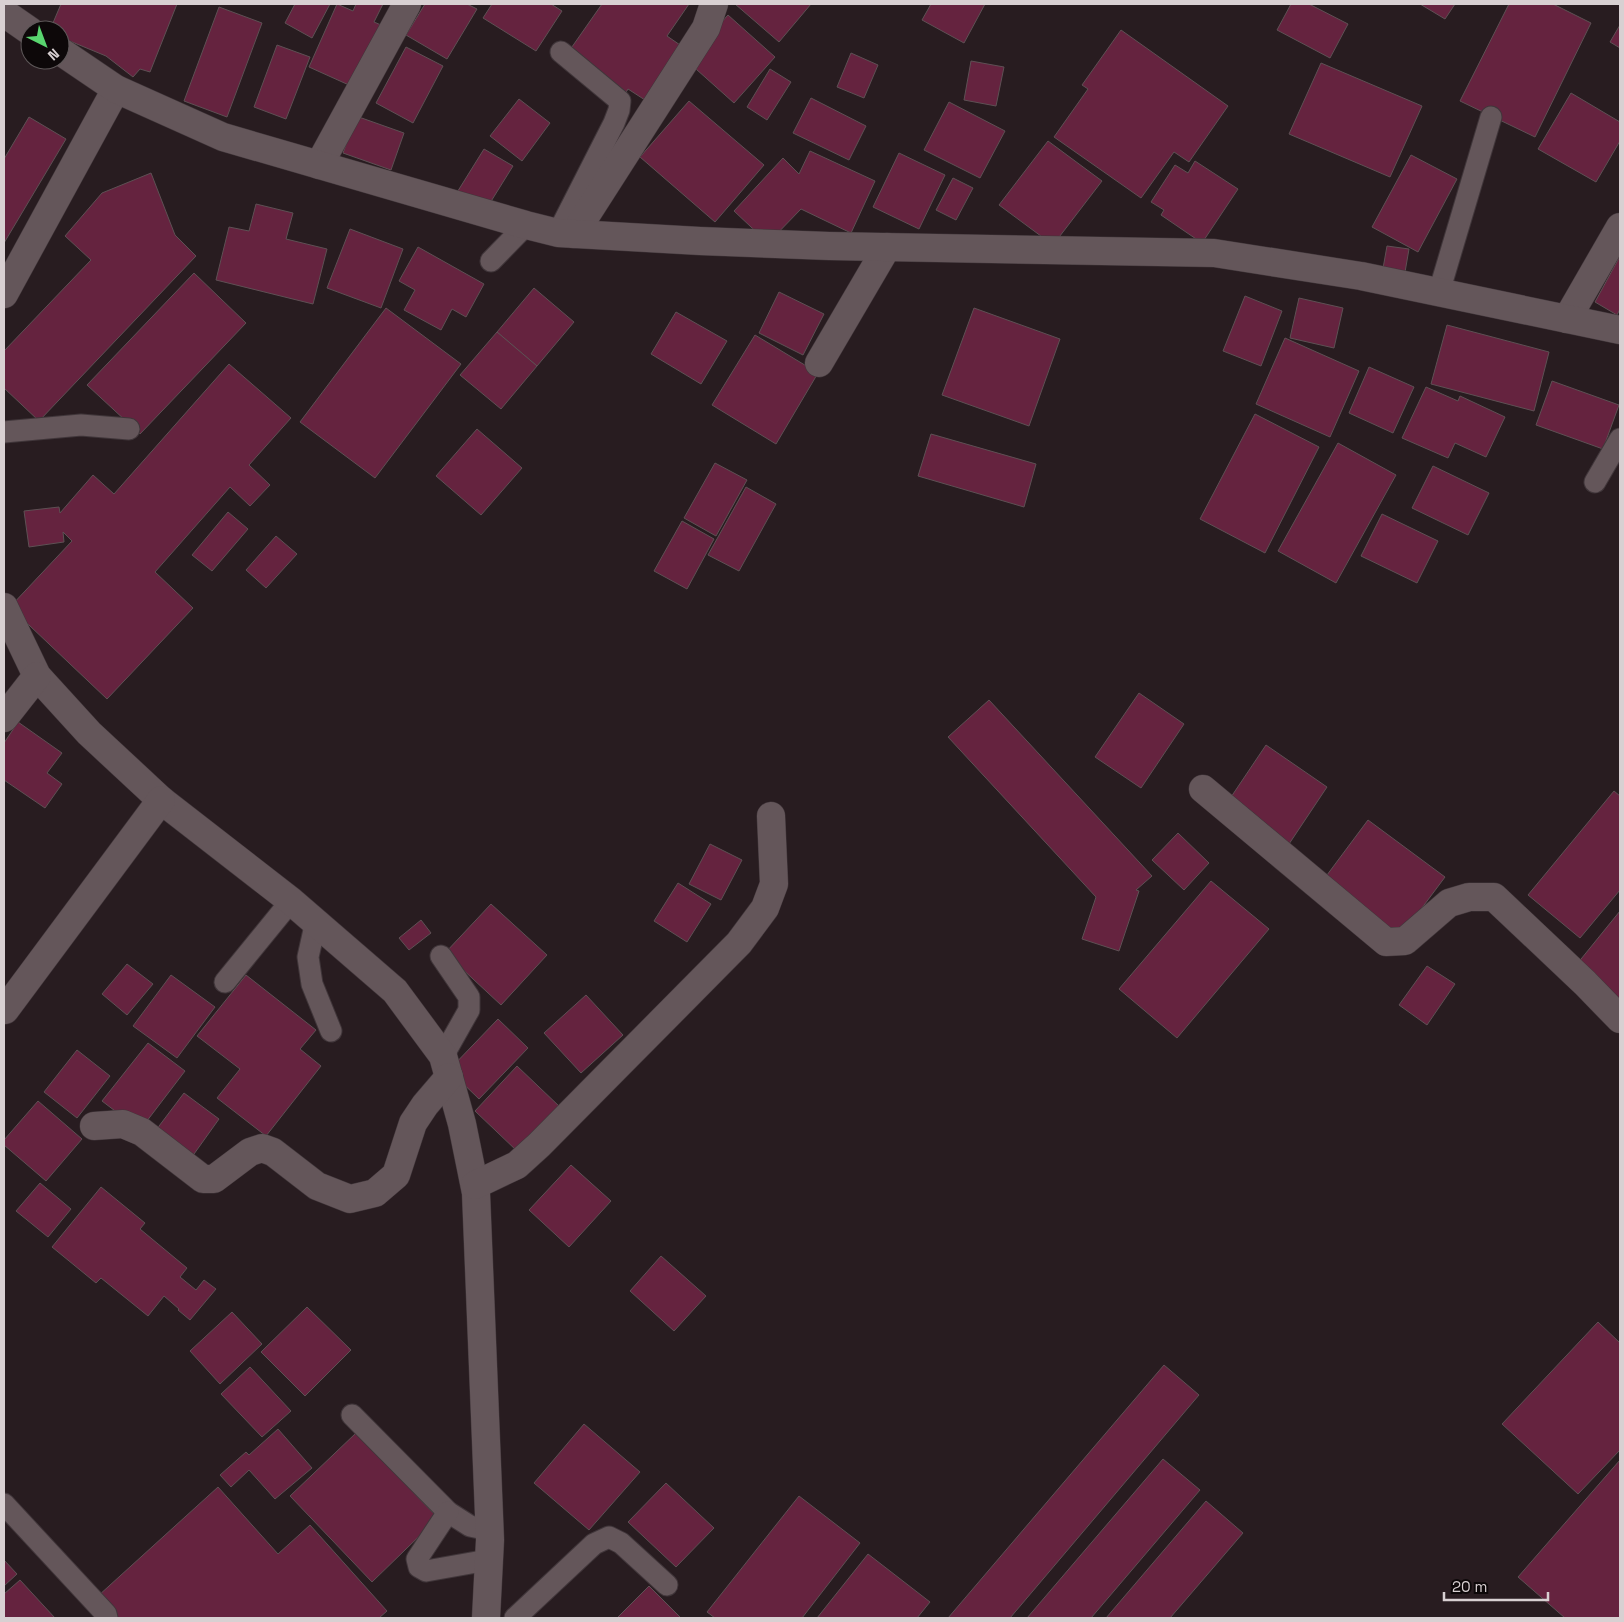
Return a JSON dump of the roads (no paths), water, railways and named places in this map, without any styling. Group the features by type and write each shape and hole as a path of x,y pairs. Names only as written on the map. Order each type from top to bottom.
{"street":[{"path":"319,165 408,4"},
{"path":"566,233 706,28 714,4"},
{"path":"4,12 20,24"},
{"path":"70,58 116,89 223,138 526,225 566,233 700,241 1214,253 1361,276 1620,330"},
{"path":"4,294 116,89"},
{"path":"1567,319 1620,227"},
{"path":"819,363 887,246"},
{"path":"4,607 37,676 89,733 161,800 291,900 395,991 446,1066 462,1124 475,1184 489,1530 486,1618"},
{"path":"4,718 37,676"},
{"path":"1203,790 1386,942 1405,941 1449,904 1469,897 1494,897 1585,983 1620,1020"},
{"path":"5,1010 161,800"},
{"path":"475,1184 517,1165 539,1145 739,943 765,908 774,884 771,816"},
{"path":"94,1126 123,1124 142,1132 203,1179 214,1179 250,1152 262,1148 273,1152 317,1186 350,1200 375,1193 396,1175 413,1123 446,1066"}],"lane":[{"path":"4,12 8,4"},
{"path":"562,52 620,101 614,123 566,233"},
{"path":"1439,292 1491,116"},
{"path":"491,262 526,225"},
{"path":"4,432 81,425 130,429"},
{"path":"1595,482 1620,439"},
{"path":"225,982 291,900"},
{"path":"316,921 308,957 312,984 331,1031"},
{"path":"441,956 469,997 469,1010 446,1066"},
{"path":"352,1415 448,1512 470,1526 489,1530"},
{"path":"4,1504 106,1614 107,1618"},
{"path":"448,1512 417,1559 419,1567 426,1571 488,1560"},
{"path":"515,1618 594,1544 609,1537 621,1543 667,1585"}]}
